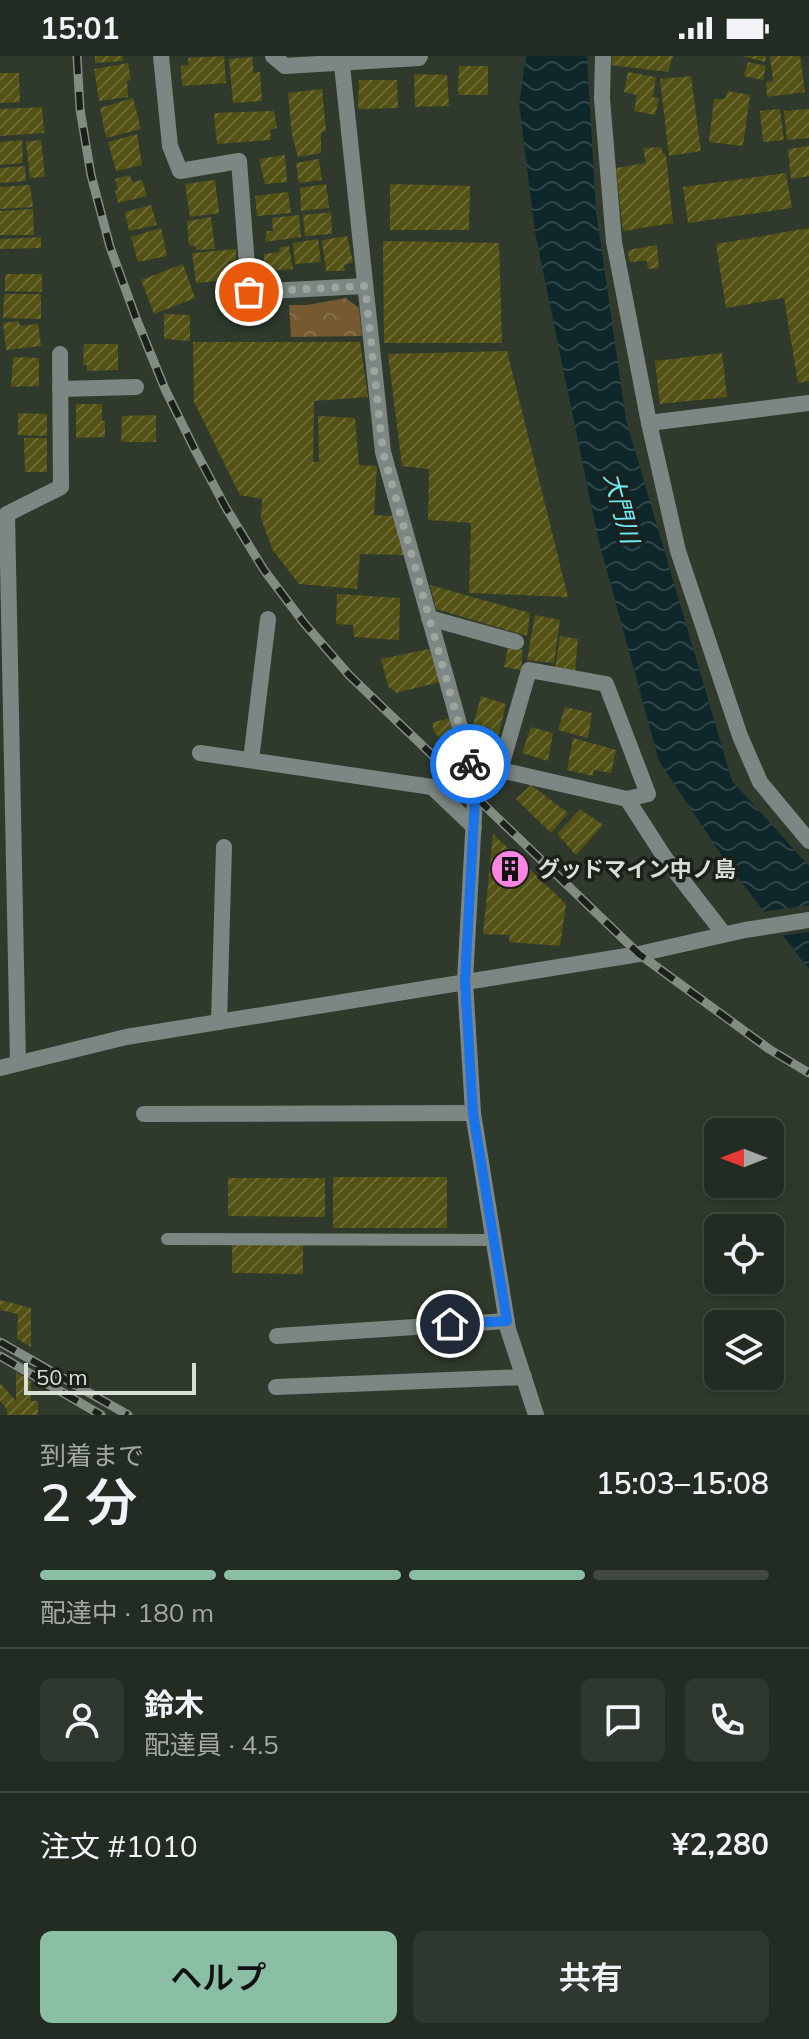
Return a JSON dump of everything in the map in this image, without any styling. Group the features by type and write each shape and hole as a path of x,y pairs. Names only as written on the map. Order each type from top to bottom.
{"street":[{"path":"161,56 170,146 180,171 239,161 249,292 365,286"},
{"path":"273,56 285,66 341,59 420,56"},
{"path":"603,56 602,99 614,242 649,423 678,551 740,736 760,782 809,841"},
{"path":"341,59 383,452 470,763 475,798 465,981 473,1113 507,1321 536,1415"},
{"path":"18,1063 5,692 7,514 61,487 60,354"},
{"path":"60,389 136,387"},
{"path":"649,423 809,403"},
{"path":"429,618 516,642"},
{"path":"251,760 268,619"},
{"path":"470,763 500,770 627,799 648,794 606,684 529,670 500,770"},
{"path":"200,753 432,787 474,827"},
{"path":"627,799 665,858 724,934"},
{"path":"219,1022 224,847"},
{"path":"0,1068 126,1037 639,954 724,934 809,920"},
{"path":"144,1114 473,1113"},
{"path":"277,1336 507,1321"},
{"path":"276,1387 524,1377"}],"lane":[{"path":"167,1239 494,1240"}],"green space":[{"path":"346,298 359,308 362,336 291,337 289,305"}],"water":[{"name":"大門川","path":"526,56 587,56 596,211 626,420 732,781 809,866 809,969 728,865 659,761 598,538 535,232 519,103"}],"pier":[{"path":"809,905 809,932 779,936 760,912"}],"building":[{"path":"95,56 123,56 123,61 95,63"},
{"path":"224,56 226,83 182,86 181,66 189,65 188,58"},
{"path":"612,56 673,56 668,72 611,65"},
{"path":"742,56 766,56 765,62"},
{"path":"770,56 800,56 805,92 767,97 766,82 773,81"},
{"path":"253,57 253,73 260,72 262,101 233,103 229,59"},
{"path":"748,62 766,66 763,80 744,76"},
{"path":"128,63 131,80 127,81 128,97 99,101 94,69"},
{"path":"459,66 488,66 488,95 458,95"},
{"path":"628,72 656,77 653,97 659,99 655,115 634,111 637,95 624,92"},
{"path":"0,73 19,73 20,102 0,103"},
{"path":"414,74 447,75 449,106 415,107"},
{"path":"691,76 701,151 669,156 660,79"},
{"path":"359,80 397,80 398,108 358,109"},
{"path":"322,89 326,131 321,133 321,153 298,157 292,135 288,93"},
{"path":"728,91 750,95 743,146 709,142 714,99 725,99"},
{"path":"133,98 141,129 106,138 100,108"},
{"path":"42,107 44,133 0,136 0,109"},
{"path":"780,109 784,140 763,142 760,111"},
{"path":"809,109 809,138 787,140 784,111"},
{"path":"274,111 277,128 270,130 271,140 217,144 214,113"},
{"path":"137,134 142,165 116,171 108,142"},
{"path":"22,140 23,163 0,165 0,142"},
{"path":"41,140 45,177 30,178 26,142"},
{"path":"809,146 809,176 791,179 788,149"},
{"path":"661,147 666,155 673,223 623,231 616,168 646,163 643,148"},
{"path":"285,155 287,182 265,184 259,159"},
{"path":"319,159 322,180 299,183 296,163"},
{"path":"25,166 26,181 0,183 0,168"},
{"path":"786,173 792,208 688,223 683,187"},
{"path":"129,175 133,182 142,180 147,196 118,203 115,179"},
{"path":"215,180 219,213 190,217 185,184"},
{"path":"326,184 329,208 301,211 300,188"},
{"path":"390,184 470,186 469,230 390,230"},
{"path":"30,185 33,207 0,209 0,187"},
{"path":"288,192 291,213 257,216 255,196"},
{"path":"151,205 157,225 129,231 125,212"},
{"path":"33,209 34,235 0,235 0,211"},
{"path":"331,212 332,234 305,236 303,215"},
{"path":"299,215 301,237 265,242 267,231 273,231 272,218"},
{"path":"211,217 215,249 196,250 195,246 189,245 187,221"},
{"path":"161,228 167,256 138,262 131,237"},
{"path":"809,228 809,381 798,383 784,298 726,308 716,244"},
{"path":"347,236 353,262 344,265 345,271 326,271 322,240"},
{"path":"41,237 41,248 0,249 0,239"},
{"path":"318,239 321,262 295,264 293,243"},
{"path":"383,241 499,243 502,343 384,343"},
{"path":"657,245 659,268 648,269 647,261 629,262 628,250"},
{"path":"289,246 293,269 264,271 264,254 279,252 280,247"},
{"path":"236,249 236,261 228,262 228,280 196,283 192,253"},
{"path":"183,264 195,298 154,314 141,280"},
{"path":"5,274 42,274 42,292 5,291"},
{"path":"4,294 41,294 41,319 3,318"},
{"path":"164,314 190,315 190,341 164,339"},
{"path":"19,321 20,326 38,324 41,346 6,350 3,323"},
{"path":"193,342 360,342 368,397 314,401 313,462 319,462 318,416 355,418 359,465 377,466 374,515 394,516 404,555 360,554 357,589 299,584 272,549 261,518 262,499 240,495 194,402"},
{"path":"84,344 118,344 118,370 87,371 87,365 83,365"},
{"path":"507,351 568,597 469,593 471,523 428,520 429,469 402,466 388,354"},
{"path":"722,353 727,397 660,404 655,361"},
{"path":"13,357 39,358 39,386 11,387"},
{"path":"76,404 102,404 105,437 76,438"},
{"path":"18,413 47,414 47,436 18,435"},
{"path":"156,415 156,442 121,442 122,416"},
{"path":"24,438 47,438 47,472 25,472"},
{"path":"430,585 530,613 527,636 436,609"},
{"path":"337,594 400,598 399,640 354,637 353,625 336,624"},
{"path":"535,615 560,620 554,663 527,660"},
{"path":"560,636 578,639 575,671 555,668"},
{"path":"508,648 523,650 521,670 504,667"},
{"path":"429,649 440,682 396,693 388,686 381,659"},
{"path":"481,696 506,704 498,737 472,729"},
{"path":"565,707 592,713 588,738 558,730"},
{"path":"449,718 455,740 446,744 434,732 432,723"},
{"path":"531,727 553,733 548,761 522,753"},
{"path":"573,738 616,750 611,773 594,770 593,776 567,770"},
{"path":"531,785 568,813 551,833 516,799"},
{"path":"580,809 603,825 576,855 557,834"},
{"name":"グッドマイン中ノ島","path":"493,834 566,904 560,946 509,942 510,935 483,934"},
{"path":"333,1177 447,1177 447,1228 333,1228"},
{"path":"228,1178 325,1178 325,1217 228,1216"},
{"path":"232,1244 303,1244 303,1274 232,1273"},
{"path":"0,1300 31,1308 31,1347 17,1339 18,1314 0,1310"},
{"path":"16,1372 31,1381 31,1401 38,1401 38,1415 7,1415 7,1409 0,1401 0,1383 16,1401"}],"railway":[{"path":"77,56 80,109 91,175 110,247 165,389 226,508 264,570 349,675 639,954 769,1049 809,1073"},
{"path":"0,1342 128,1415"},
{"path":"0,1356 101,1415"}],"way so far":[{"path":"249,292 365,286 383,452 470,764"}],"place":[{"name":"グッドマイン中ノ島","path":"510,869"}],"route":[{"path":"450,1324 507,1321 473,1113 465,981 475,798 470,764"}]}
